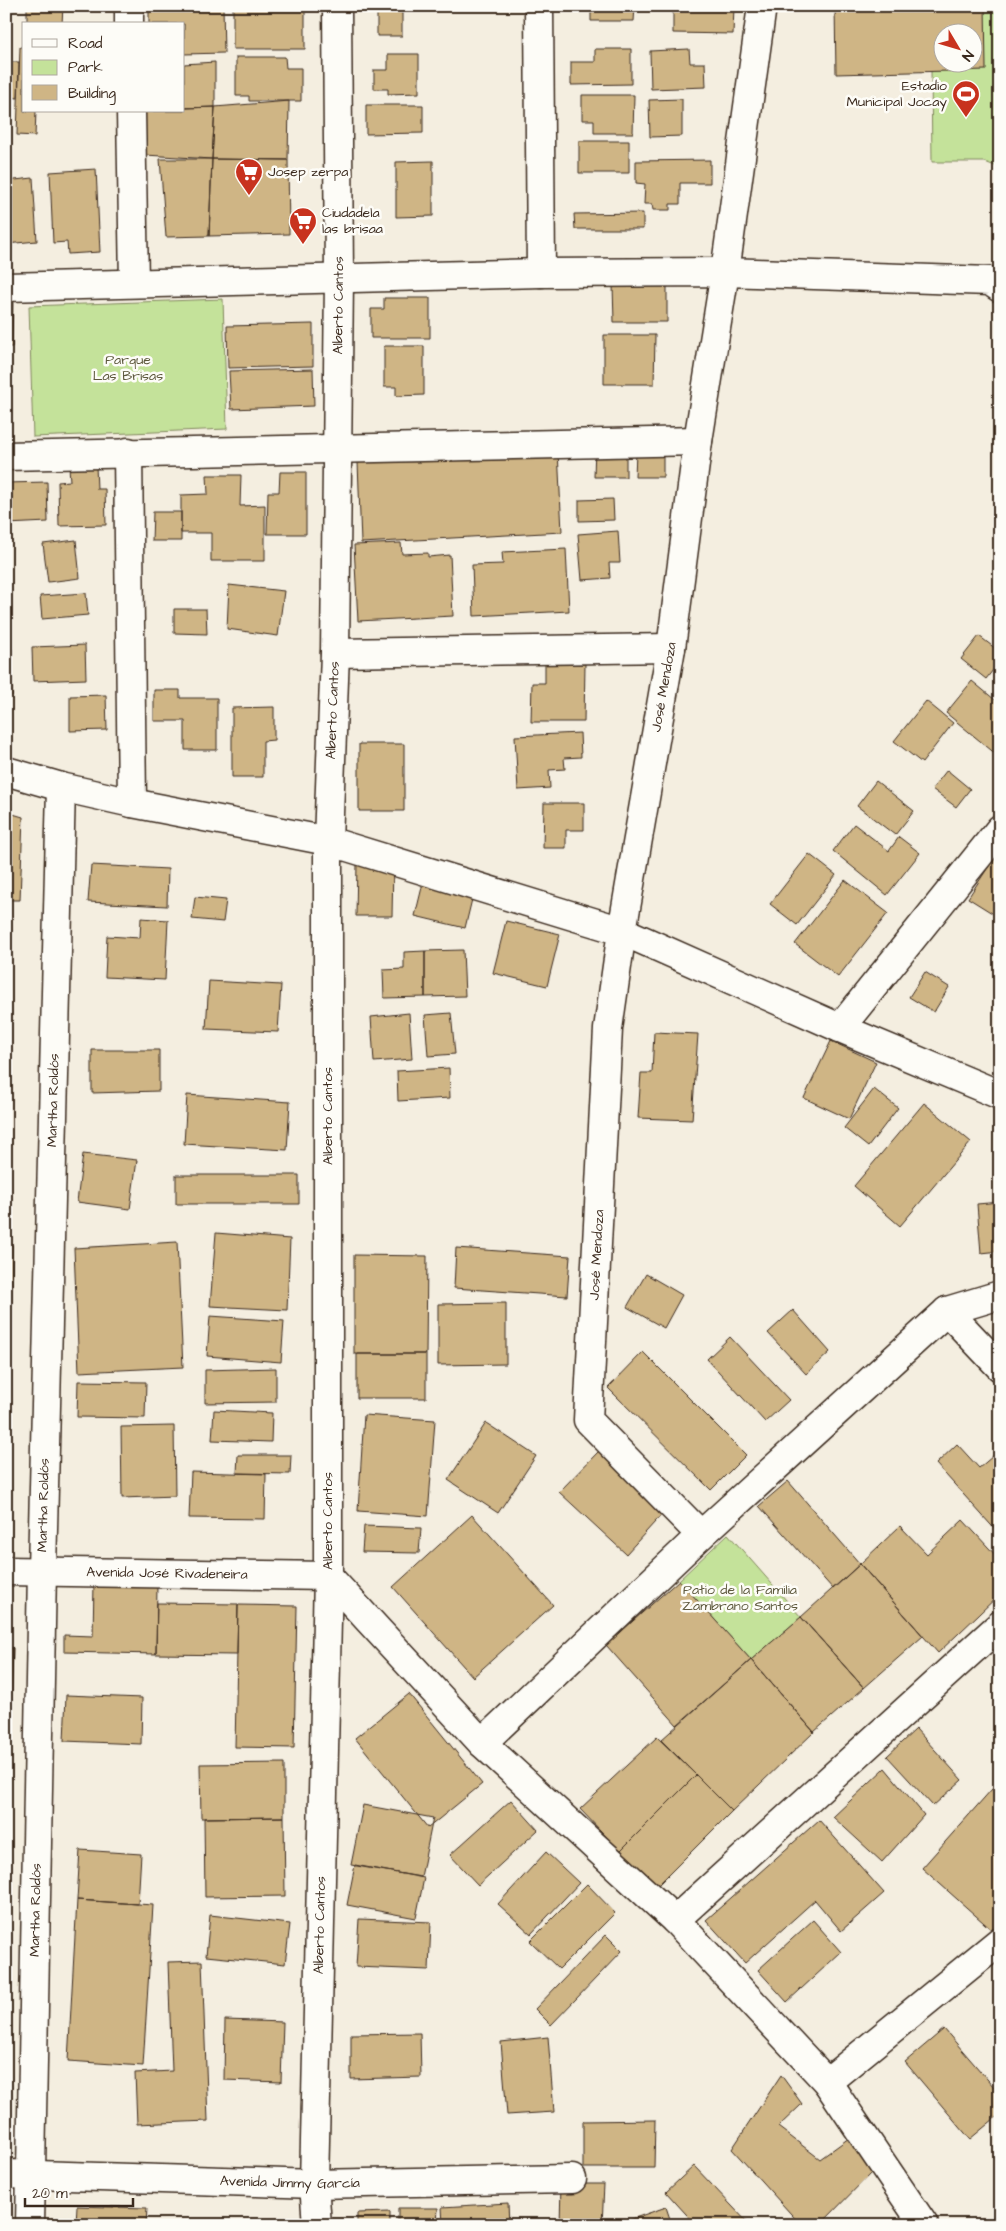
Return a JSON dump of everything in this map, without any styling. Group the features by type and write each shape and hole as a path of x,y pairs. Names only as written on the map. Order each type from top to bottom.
{"street":[{"path":"129,6 129,22"},
{"name":"Alberto Cantos","path":"317,2225 314,2184 328,1576 328,841 335,653 339,278 337,6"},
{"path":"539,6 541,273"},
{"name":"José Mendoza","path":"701,1535 588,1420 608,1029 622,931 671,648 698,441 725,272 762,6"},
{"path":"131,112 134,283"},
{"path":"6,288 541,273 725,272 990,281 1000,288"},
{"path":"6,456 698,441"},
{"path":"128,452 132,803"},
{"path":"335,653 671,648"},
{"path":"6,771 61,787 132,803 328,841 622,931 840,1028 1000,1095"},
{"name":"Martha Roldós","path":"30,2225 18,2174 42,1570 61,787"},
{"path":"840,1028 1000,829"},
{"path":"482,1743 701,1535 947,1311 1000,1295"},
{"path":"947,1311 1000,1367"},
{"name":"Avenida José Rivadeneira","path":"6,1571 42,1570 328,1576"},
{"path":"328,1576 482,1743 675,1920 827,2082 924,2225"},
{"path":"675,1920 1000,1625"},
{"path":"827,2082 1000,1941"},
{"name":"Avenida Jimmy García","path":"18,2174 314,2184 572,2179"}],"green space":[{"name":"Estadio Municipal Jocay","path":"835,6 1000,6 1000,168 985,162 932,162 931,71"},
{"name":"Parque Las Brisas","path":"223,299 227,429 33,437 29,306"},
{"name":"Patio de la Familia Zambrano Santos","path":"728,1534 801,1617 751,1660 679,1580"}],"building":[{"path":"27,6 63,6 62,22 27,22"},
{"path":"149,6 223,6 224,53 185,54 185,22 149,22"},
{"path":"233,6 305,6 305,49 233,49"},
{"path":"377,6 402,6 402,36 377,36"},
{"path":"591,6 635,6 634,21 591,21"},
{"path":"673,6 734,6 733,34 673,33"},
{"path":"835,6 985,6 986,70 984,70 984,22 934,22 934,71 836,74"},
{"path":"20,47 22,47 22,112 36,112 35,136 17,135"},
{"path":"595,49 631,49 631,84 571,85 571,62 595,62"},
{"path":"689,49 690,63 705,63 706,87 651,89 650,51"},
{"path":"388,54 419,54 419,93 388,94 388,89 374,89 374,70 388,70"},
{"path":"236,57 285,57 286,68 301,68 301,101 249,101 249,96 236,96"},
{"path":"6,62 19,62 18,98 6,97"},
{"path":"215,62 215,107 185,108 185,64"},
{"path":"582,95 634,95 633,133 594,133 594,120 582,120"},
{"path":"682,99 682,136 650,137 649,100"},
{"path":"289,101 288,160 212,159 215,107"},
{"path":"366,105 423,105 423,133 366,134"},
{"path":"215,107 212,159 145,155 143,112 185,112 185,108"},
{"path":"6,115 11,115 11,151 6,151"},
{"path":"579,141 629,141 629,173 579,173"},
{"path":"160,159 212,159 209,236 166,237"},
{"path":"212,159 288,160 289,234 209,236"},
{"path":"710,160 710,183 680,183 680,204 670,204 670,210 653,210 652,204 644,204 645,184 636,183 636,161"},
{"path":"433,161 433,216 396,217 396,162"},
{"path":"96,169 100,252 68,254 67,242 53,243 50,172"},
{"path":"33,178 37,241 6,244 6,181"},
{"path":"643,213 643,229 575,229 574,214"},
{"path":"667,284 667,322 614,322 613,285"},
{"path":"6,292 13,292 12,347 6,347"},
{"path":"384,298 430,298 430,338 371,338 371,309 384,309"},
{"path":"313,324 313,366 228,368 227,326"},
{"path":"604,335 655,335 654,384 604,384"},
{"path":"384,346 424,346 424,395 396,396 396,387 384,387"},
{"path":"313,369 314,406 231,409 229,371"},
{"path":"6,371 9,403 6,403"},
{"path":"595,446 626,447 626,477 594,477"},
{"path":"558,451 562,532 361,543 358,462"},
{"path":"636,452 663,454 663,477 635,477"},
{"path":"96,466 97,489 105,489 106,525 59,526 58,482 70,481 69,467"},
{"path":"280,472 306,472 306,534 267,534 268,492 279,492"},
{"path":"207,475 241,475 240,506 265,505 265,561 211,561 211,533 181,533 181,495 208,494"},
{"path":"47,482 48,522 7,524 6,483"},
{"path":"613,499 614,520 579,521 579,500"},
{"path":"153,512 181,512 181,541 152,541"},
{"path":"618,531 620,563 609,563 610,578 582,580 578,534"},
{"path":"76,540 80,578 48,582 43,544"},
{"path":"401,543 402,554 428,553 428,557 450,555 453,616 358,621 354,545"},
{"path":"566,549 569,611 474,616 472,565 503,564 502,552"},
{"path":"229,585 284,591 278,636 227,629"},
{"path":"86,593 88,615 42,619 40,596"},
{"path":"1000,607 1000,621 993,616"},
{"path":"174,609 206,609 207,634 174,633"},
{"path":"979,636 1000,652 1000,661 986,679 961,659"},
{"path":"85,645 86,679 33,681 32,647"},
{"path":"6,649 12,649 12,696 6,696"},
{"path":"545,664 585,664 584,722 531,722 532,683 545,683"},
{"path":"972,681 1000,704 1000,752 997,755 946,713"},
{"path":"154,690 180,690 180,698 217,698 217,750 185,750 185,721 154,721"},
{"path":"106,695 107,730 70,731 70,696"},
{"path":"926,701 953,723 922,763 894,741"},
{"path":"274,707 274,740 263,741 263,777 232,777 232,708"},
{"path":"580,733 581,757 564,758 565,769 549,770 550,788 518,790 515,736"},
{"path":"359,744 404,744 404,811 359,811"},
{"path":"947,770 970,789 956,807 932,789"},
{"path":"876,781 914,811 895,835 857,806"},
{"path":"544,803 584,803 584,830 566,830 566,848 543,848"},
{"path":"6,812 23,817 20,900 6,900"},
{"path":"854,824 889,851 899,837 920,853 887,895 833,851"},
{"path":"1000,849 1000,918 968,898"},
{"path":"809,854 836,875 797,925 770,904"},
{"path":"357,864 393,865 392,916 356,916"},
{"path":"91,865 168,869 167,906 88,902"},
{"path":"424,879 474,891 465,928 415,916"},
{"path":"845,880 888,913 838,977 795,944"},
{"path":"195,897 226,900 223,922 192,919"},
{"path":"141,918 168,920 165,980 105,977 107,936 140,938"},
{"path":"506,921 560,934 547,986 493,973"},
{"path":"463,950 465,996 425,997 425,951"},
{"path":"425,951 425,997 384,998 383,970 404,969 404,952"},
{"path":"925,972 949,987 934,1012 909,997"},
{"path":"209,981 281,985 278,1032 206,1029"},
{"path":"409,1013 412,1059 374,1062 371,1017"},
{"path":"451,1013 455,1054 428,1056 425,1015"},
{"path":"654,1032 698,1034 692,1120 638,1118 641,1073 652,1073"},
{"path":"831,1041 876,1062 849,1119 804,1098"},
{"path":"92,1050 159,1050 159,1091 92,1093"},
{"path":"449,1068 450,1098 398,1101 397,1071"},
{"path":"874,1089 898,1108 868,1147 844,1128"},
{"path":"187,1095 290,1102 287,1150 184,1144"},
{"path":"924,1103 971,1142 900,1226 854,1186"},
{"path":"83,1154 137,1160 130,1209 77,1202"},
{"path":"176,1175 299,1175 299,1204 176,1204"},
{"path":"1000,1202 1000,1251 981,1253 977,1204"},
{"path":"216,1233 290,1239 287,1310 210,1306"},
{"path":"177,1242 183,1367 79,1372 74,1248"},
{"path":"6,1245 12,1245 11,1421 6,1421"},
{"path":"456,1248 570,1256 567,1296 454,1288"},
{"path":"354,1255 427,1256 426,1354 354,1354"},
{"path":"646,1274 682,1295 664,1328 627,1307"},
{"path":"506,1303 506,1364 438,1365 438,1304"},
{"path":"793,1310 830,1352 806,1374 768,1333"},
{"path":"210,1316 284,1321 281,1362 207,1356"},
{"path":"730,1337 789,1400 765,1422 707,1359"},
{"path":"643,1352 746,1455 711,1490 608,1388"},
{"path":"357,1354 426,1354 426,1398 357,1398"},
{"path":"276,1368 276,1402 205,1403 205,1370"},
{"path":"78,1381 146,1382 145,1418 77,1417"},
{"path":"214,1410 272,1413 271,1442 212,1440"},
{"path":"364,1415 435,1420 428,1516 358,1511"},
{"path":"486,1423 536,1456 498,1513 448,1480"},
{"path":"174,1426 175,1496 122,1498 121,1427"},
{"path":"957,1444 979,1468 1000,1450 1000,1535 936,1464"},
{"path":"600,1450 665,1511 626,1554 559,1492"},
{"path":"238,1455 291,1455 290,1474 237,1473"},
{"path":"191,1472 266,1474 265,1519 189,1518"},
{"path":"788,1481 860,1564 833,1589 759,1506"},
{"path":"472,1515 553,1605 473,1677 393,1587"},
{"path":"963,1520 1000,1560 1000,1594 938,1653 860,1564 900,1526 927,1554"},
{"path":"364,1526 421,1528 419,1553 362,1552"},
{"path":"860,1564 923,1636 864,1688 801,1617"},
{"path":"679,1580 751,1660 677,1725 606,1645"},
{"path":"94,1583 157,1584 156,1654 64,1652 64,1635 93,1636"},
{"path":"6,1595 8,1595 6,1641"},
{"path":"157,1603 238,1604 237,1655 156,1654"},
{"path":"238,1605 297,1606 294,1748 235,1747"},
{"path":"801,1617 864,1688 814,1732 751,1660"},
{"path":"6,1648 13,1648 11,1713 6,1712"},
{"path":"751,1660 814,1732 732,1811 661,1740"},
{"path":"409,1694 482,1784 428,1828 355,1738"},
{"path":"66,1695 142,1698 141,1744 64,1741"},
{"path":"916,1729 962,1780 933,1806 887,1756"},
{"path":"657,1737 696,1775 620,1851 580,1809"},
{"path":"284,1763 284,1817 201,1818 200,1764"},
{"path":"885,1768 924,1815 882,1862 833,1817"},
{"path":"696,1775 732,1811 656,1887 620,1851"},
{"path":"1000,1780 1000,1923 993,1931 922,1868"},
{"path":"511,1800 538,1830 478,1885 450,1855"},
{"path":"363,1805 433,1818 421,1877 351,1865"},
{"path":"284,1817 285,1896 205,1897 204,1818"},
{"path":"819,1820 884,1893 841,1931 815,1900 745,1963 706,1920"},
{"path":"80,1850 141,1854 138,1904 77,1900"},
{"path":"546,1852 579,1883 531,1934 498,1904"},
{"path":"355,1865 424,1878 416,1918 347,1905"},
{"path":"587,1884 615,1913 559,1969 530,1941"},
{"path":"77,1900 153,1905 143,2066 68,2061"},
{"path":"210,1915 290,1924 285,1964 206,1956"},
{"path":"359,1919 431,1922 429,1970 356,1967"},
{"path":"813,1920 841,1952 787,2002 758,1970"},
{"path":"606,1935 622,1951 551,2025 535,2009"},
{"path":"202,1961 208,2121 137,2124 135,2073 172,2071 168,1962"},
{"path":"225,2020 283,2022 281,2082 224,2080"},
{"path":"944,2029 1000,2094 1000,2114 970,2139 905,2062"},
{"path":"420,2033 421,2077 351,2079 351,2034"},
{"path":"548,2037 554,2112 507,2115 501,2042"},
{"path":"781,2075 802,2104 778,2127 820,2159 849,2138 874,2170 820,2225 801,2225 732,2149"},
{"path":"655,2120 654,2168 583,2168 583,2121"},
{"path":"694,2166 750,2225 696,2225 666,2192"},
{"path":"561,2184 604,2184 602,2225 560,2225"},
{"path":"508,2203 509,2225 443,2225 442,2207"},
{"path":"77,2206 147,2208 146,2225 76,2225"},
{"path":"666,2207 672,2225 615,2225"},
{"path":"398,2208 438,2208 437,2225 398,2225"},
{"path":"390,2212 390,2225 357,2225 357,2213"}],"place":[{"name":"Estadio Municipal Jocay","path":"966,118"},
{"name":"Josep zerpa","path":"249,196"},
{"name":"Ciudadela las brisaa","path":"303,245"}]}
